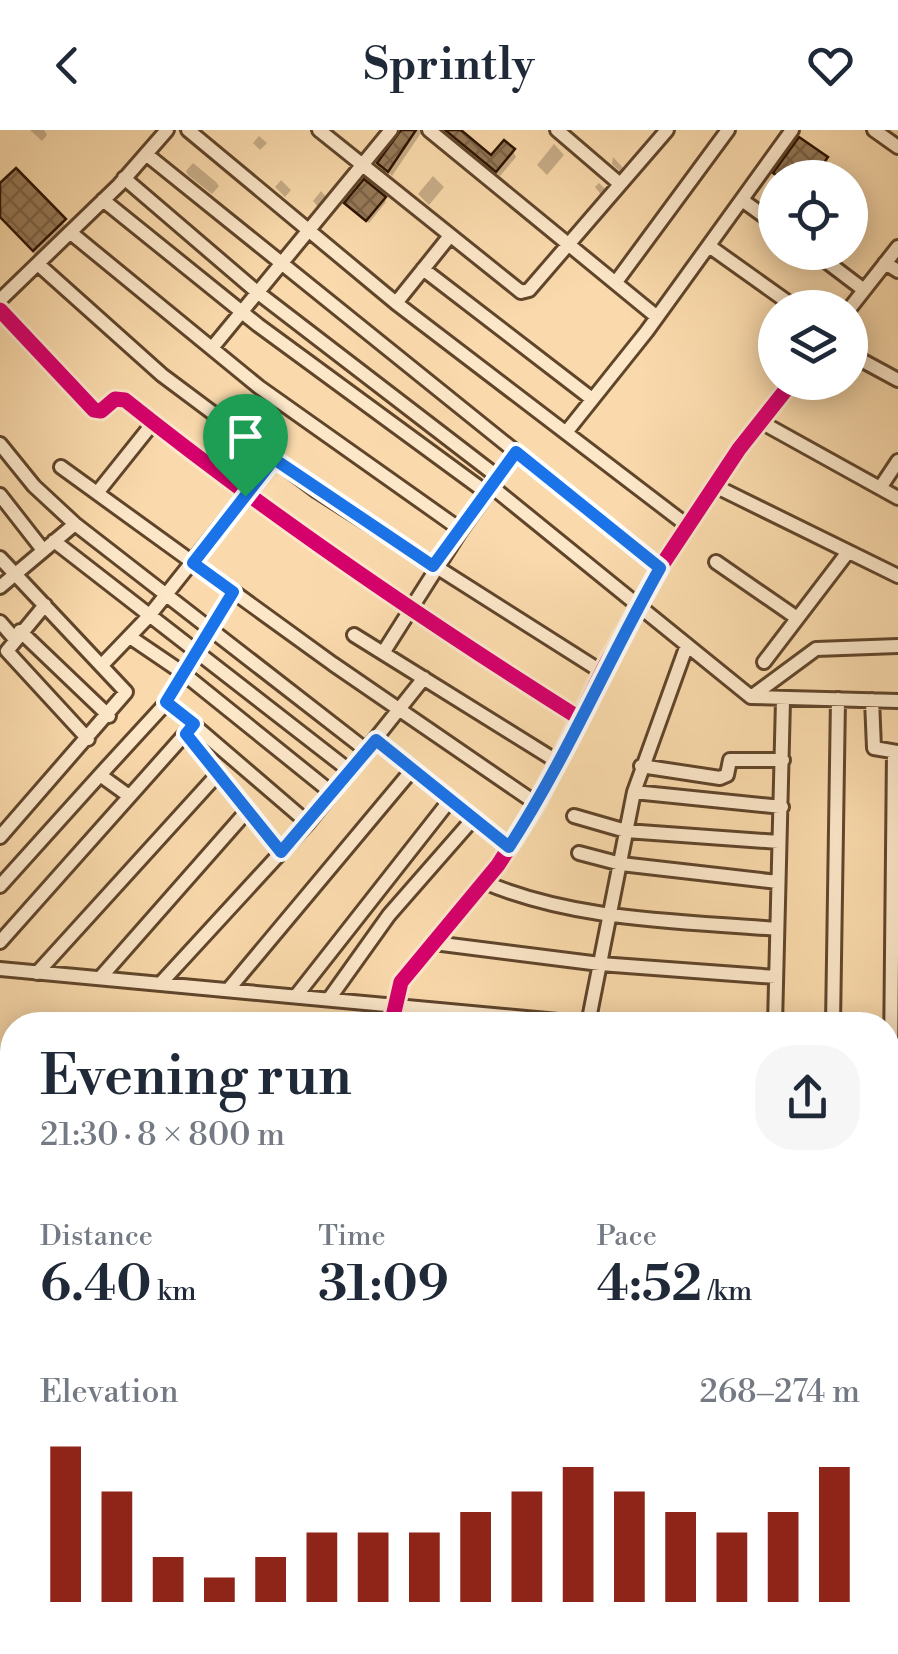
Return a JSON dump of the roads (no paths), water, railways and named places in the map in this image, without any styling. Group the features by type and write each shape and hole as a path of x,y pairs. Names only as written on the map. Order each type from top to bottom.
{"street":[{"path":"0,300 104,200 167,130"},
{"path":"188,130 396,303 568,430 688,526"},
{"path":"319,130 521,292 529,290 666,130"},
{"path":"212,348 391,130"},
{"path":"429,130 657,317"},
{"path":"556,130 620,184"},
{"path":"616,282 728,130"},
{"path":"568,430 657,317 792,130"},
{"path":"874,130 898,147"},
{"path":"146,154 660,568"},
{"path":"124,178 257,292 751,696 783,700 898,700"},
{"path":"104,200 241,312 492,485"},
{"path":"742,200 758,212"},
{"path":"71,233 258,386 460,530"},
{"path":"396,303 449,238"},
{"path":"709,246 771,290"},
{"path":"838,270 864,290 898,247"},
{"path":"885,264 898,271"},
{"path":"39,265 162,376 274,459 433,566 602,672"},
{"path":"423,269 592,400"},
{"path":"0,310 94,410 102,410 120,398 245,496 410,612 579,718"},
{"path":"868,364 898,380"},
{"path":"393,1012 401,982 484,882 537,804 602,672 660,568 778,400"},
{"path":"97,493 153,422"},
{"path":"761,422 898,498"},
{"path":"0,444 34,486 76,524 211,628 371,745 412,770 509,847"},
{"path":"382,653 410,612 433,566 516,452"},
{"path":"102,665 149,616 274,459"},
{"path":"880,488 898,461"},
{"path":"61,467 537,804"},
{"path":"714,486 898,576"},
{"path":"0,495 49,545 196,650 350,771"},
{"path":"0,587 76,524"},
{"path":"764,662 848,552"},
{"path":"0,558 126,692 0,838"},
{"path":"716,562 797,618"},
{"path":"0,886 166,702 233,592"},
{"path":"45,606 6,648 88,739"},
{"path":"0,622 108,716"},
{"path":"354,634 558,762"},
{"path":"130,637 183,673 332,793"},
{"path":"590,1012 634,792 687,645"},
{"path":"751,696 816,650 898,646"},
{"path":"160,984 308,823 402,712 424,678"},
{"path":"833,1012 838,699"},
{"path":"776,1012 783,700"},
{"path":"872,700 874,748 896,752 893,1012"},
{"path":"166,702 190,729 308,823"},
{"path":"190,729 217,775 281,852"},
{"path":"0,942 190,729"},
{"path":"641,766 720,778 727,775 728,763 733,759 782,760"},
{"path":"228,990 412,770"},
{"path":"100,775 129,796"},
{"path":"37,973 217,775"},
{"path":"634,792 782,807"},
{"path":"296,996 450,800"},
{"path":"0,811 14,821"},
{"path":"100,978 247,812"},
{"path":"574,816 626,830 779,842"},
{"path":"328,999 389,915 474,818"},
{"path":"579,853 621,864 778,882"},
{"path":"484,882 535,900 611,914 777,930"},
{"path":"434,943 600,964 776,977"},
{"path":"0,969 472,1012"}]}
